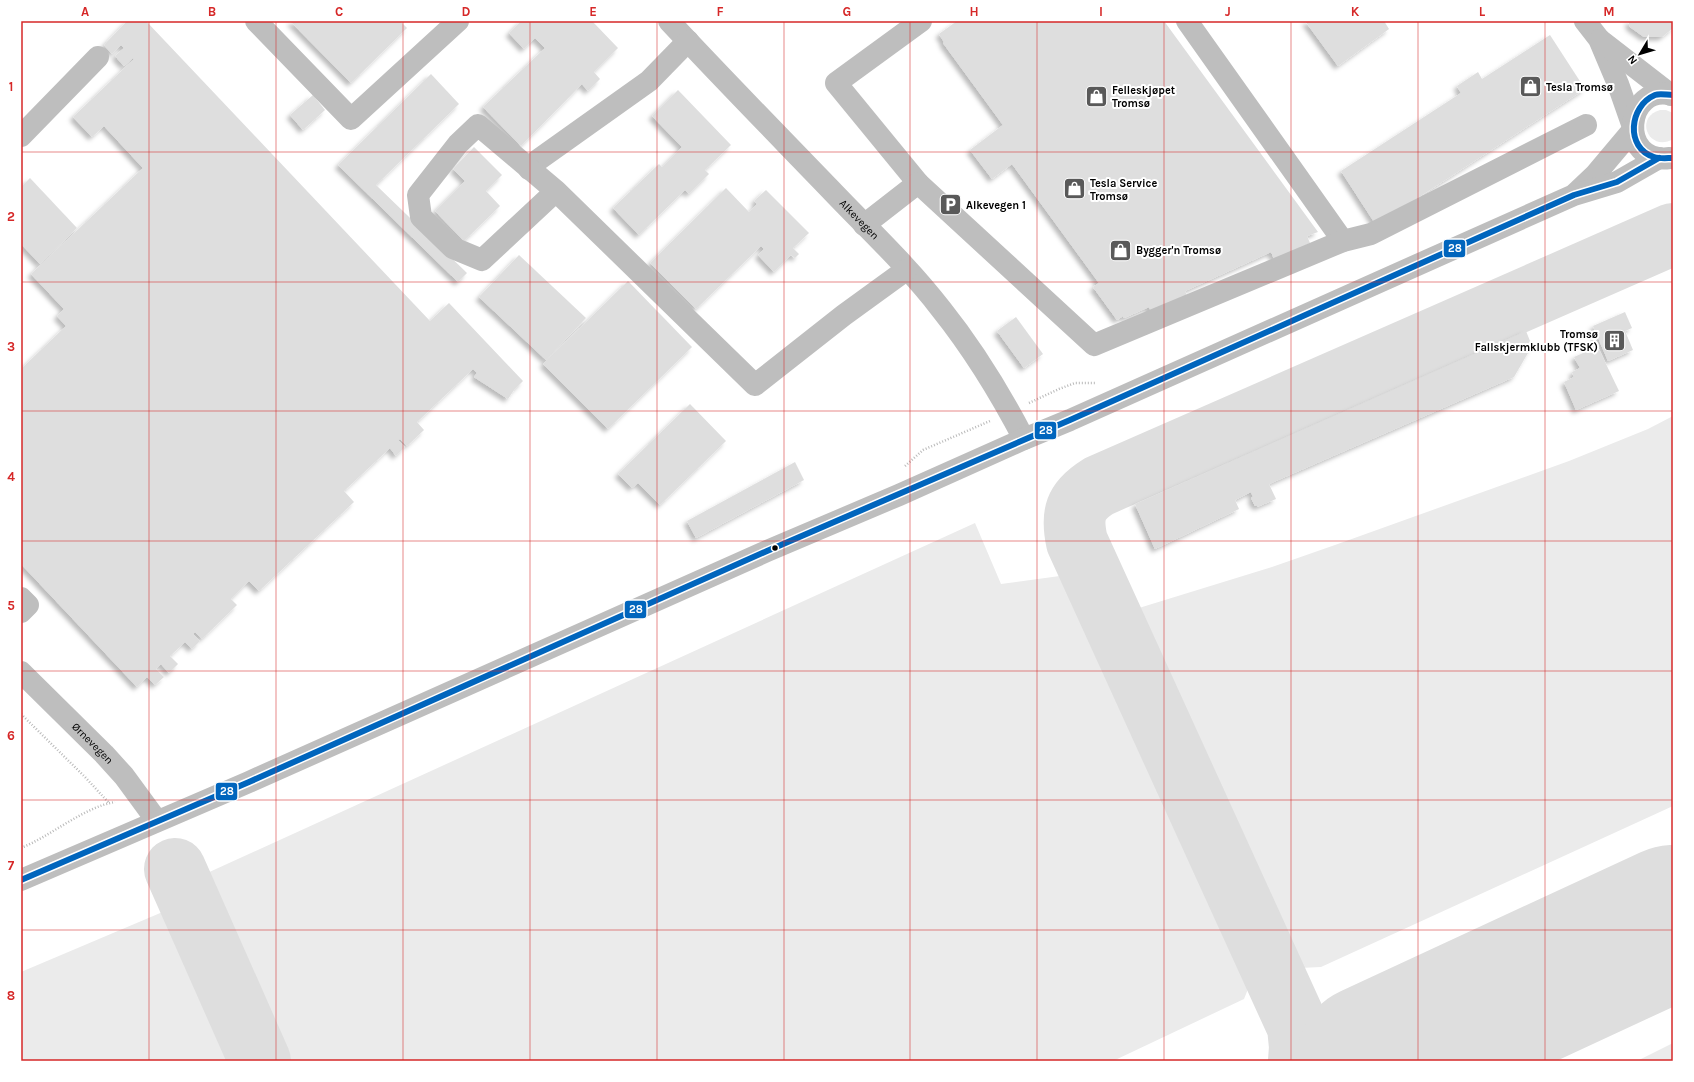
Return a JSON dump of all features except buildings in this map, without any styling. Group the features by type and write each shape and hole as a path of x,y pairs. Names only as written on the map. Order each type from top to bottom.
{"street":[{"path":"256,21 351,119 456,22"},
{"path":"921,21 836,82 918,183 1094,345 1343,242 1371,234 1586,125"},
{"path":"1187,21 1343,242"},
{"path":"1585,21 1599,39 1621,90 1637,143 1646,153 1666,158"},
{"path":"529,169 538,160 649,81 682,29"},
{"name":"Alkevegen","path":"682,29 940,308 964,339 1010,412 1024,439"},
{"path":"1599,39 1672,95"},
{"path":"21,136 98,57"},
{"path":"1574,195 1595,175 1632,127 1636,111 1645,101 1657,95 1672,95"},
{"path":"556,191 482,260 453,248 421,217 418,195 458,144 478,125 556,191 755,385 844,315 906,270"},
{"path":"21,880 157,820 249,782 767,551 1077,417 1574,195 1617,182 1666,158"},
{"path":"864,225 918,183"},
{"path":"21,598 28,605 21,612"},
{"name":"Ørnevegen","path":"21,672 104,754 124,776 157,820"}],"path":[{"path":"1031,402 1075,383 1102,383"},
{"path":"901,470 923,450 989,421"},
{"path":"21,714 85,777 109,803"},
{"path":"21,848 109,803 138,796"}],"shaded area":[{"path":"1660,110 1666,110 1673,113 1673,139 1665,142 1657,142 1652,138 1648,133 1646,126 1647,120 1652,114"},
{"path":"1673,416 1673,806 1321,967 1300,968 1282,953 1126,612 1272,567 1335,545 1569,461 1648,429"},
{"path":"975,523 1001,584 1067,575 1252,979 1244,999 1113,1061 283,1061 205,874"},
{"path":"165,911 232,1061 21,1061 21,972"},
{"path":"1673,1043 1673,1061 1637,1061"}],"taxiway":[{"path":"1299,1061 1300,1047 1298,1027 1077,542 1075,532 1075,516 1077,509 1085,497 1099,486 1673,234"},
{"path":"175,869 260,1061"},
{"path":"1504,1061 1511,1034 1519,1017 1535,995 1562,974"},
{"path":"1298,1027 1317,1046 1335,1055 1356,1058 1383,1057"}],"runway":[{"path":"1373,1061 1673,922"}],"transit line":[{"name":"28","path":"1673,95 1657,94 1646,100 1640,108 1634,127 1638,145 1645,152 1656,158 1673,158"},
{"name":"28","path":"21,880 249,782 767,551 1070,420 1574,195 1617,182 1659,158"}],"place":[{"name":"Tesla Tromsø","path":"1531,87"},
{"name":"Felleskjøpet Tromsø","path":"1097,96"},
{"name":"Tesla Service Tromsø","path":"1074,189"},
{"name":"Alkevegen 1","path":"951,205"},
{"name":"Bygger'n Tromsø","path":"1121,250"},
{"name":"Tromsø Fallskjermklubb (TFSK)","path":"1614,340"}]}
